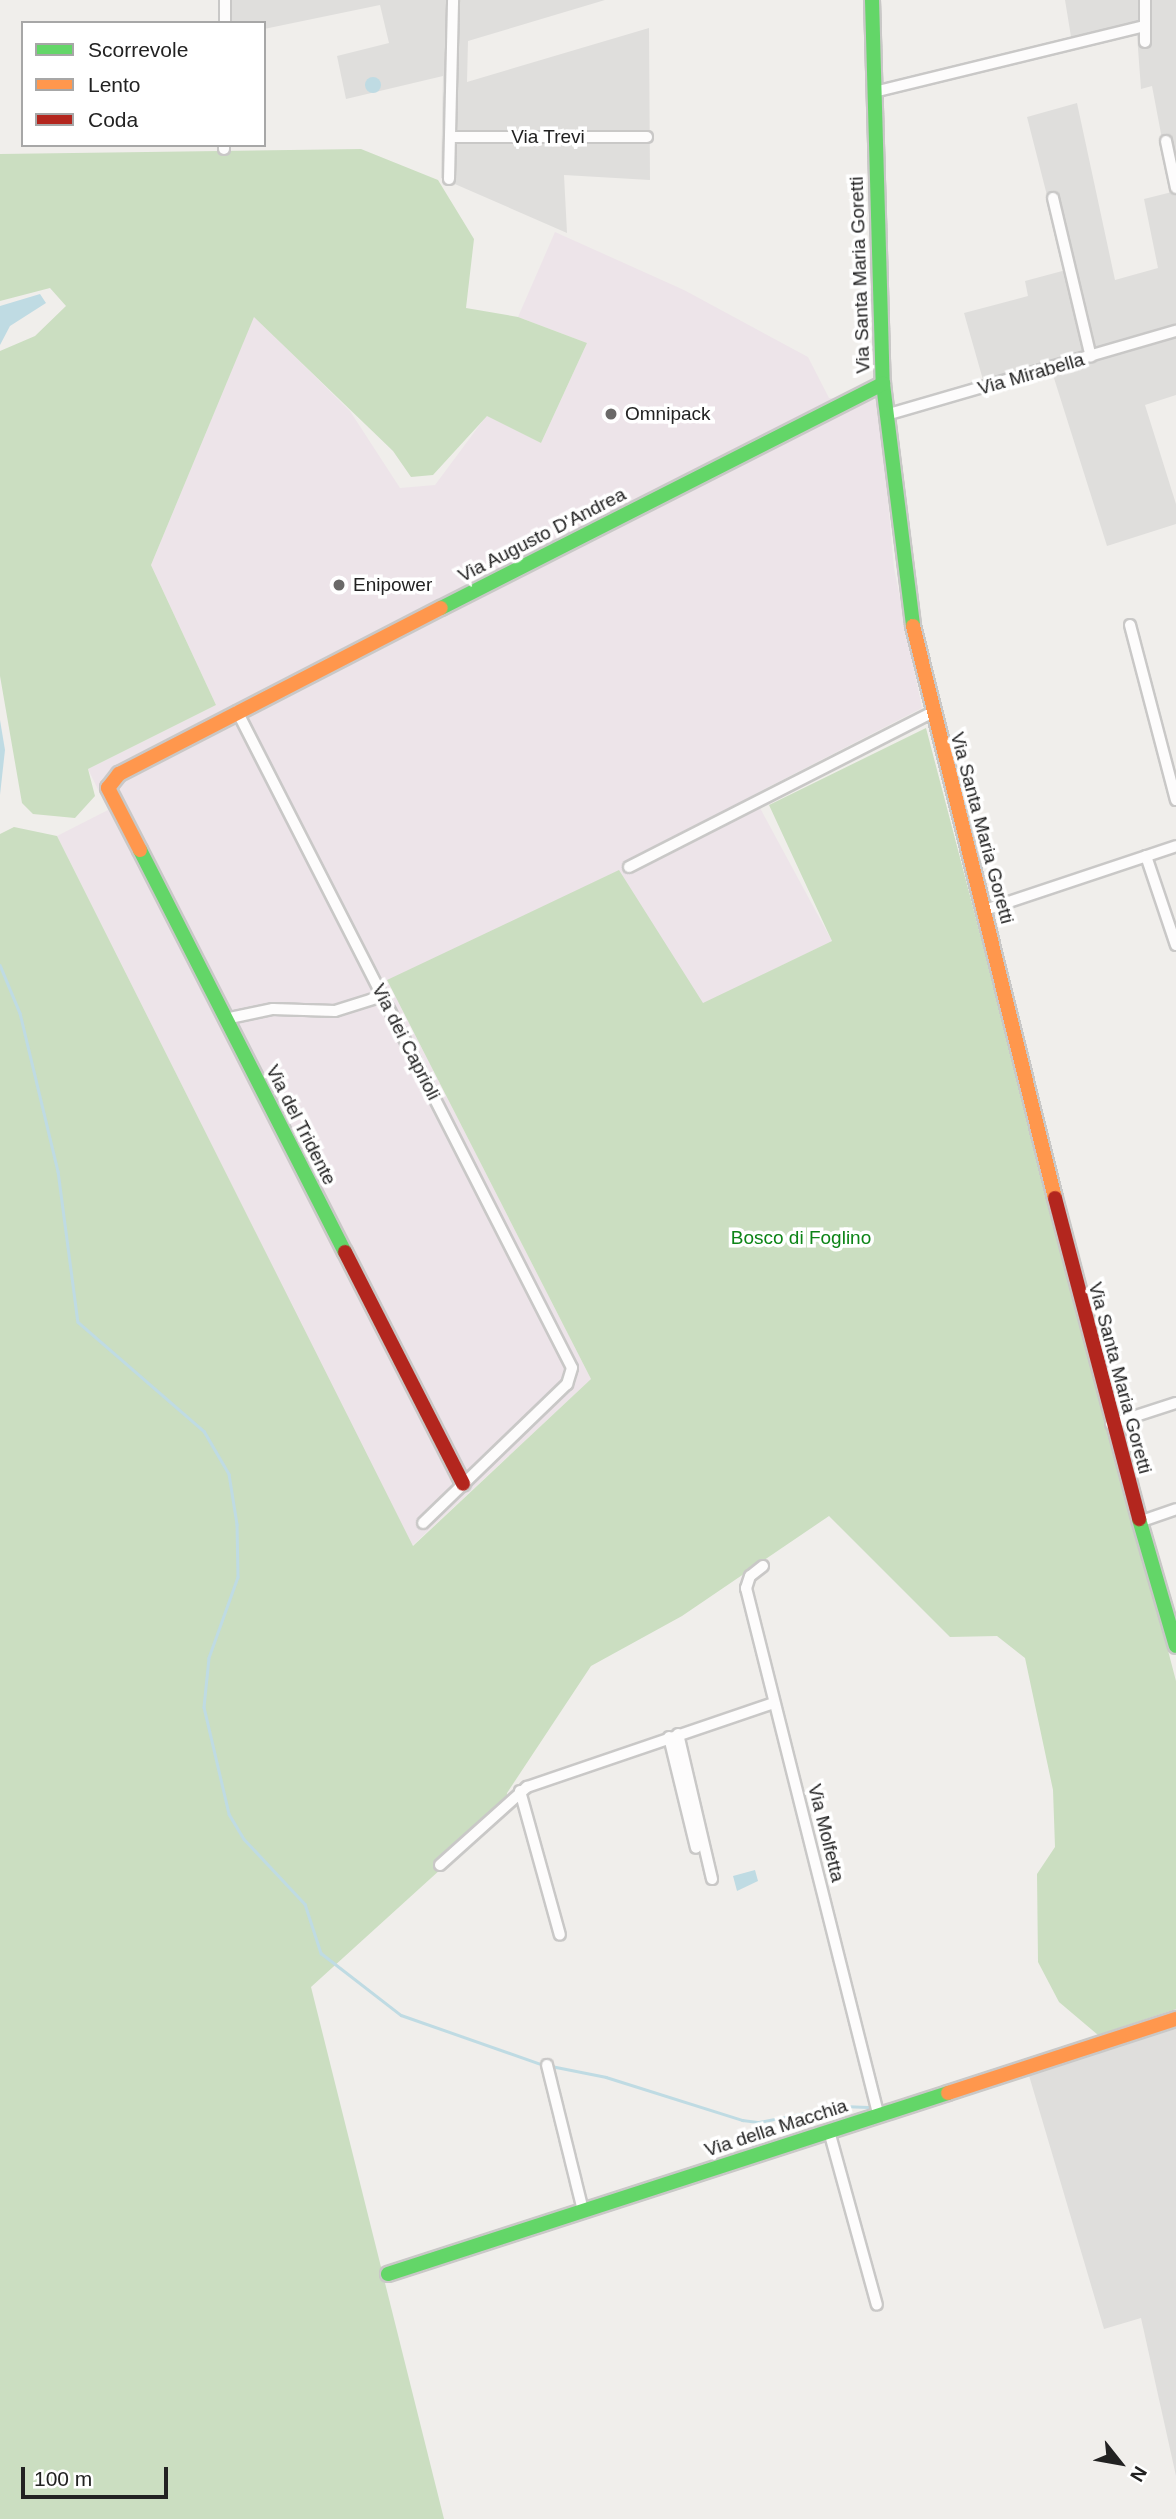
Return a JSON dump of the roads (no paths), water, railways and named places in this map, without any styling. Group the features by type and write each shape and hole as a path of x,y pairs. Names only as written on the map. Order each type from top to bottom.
{"street":[{"path":"225,0 225,21"},
{"path":"449,179 453,0"},
{"name":"Via Santa Maria Goretti","path":"872,0 883,384 906,593 931,713 985,910 1111,1424 1176,1646"},
{"path":"1145,0 1145,42"},
{"path":"874,92 1145,26"},
{"name":"Via Trevi","path":"450,137 647,137"},
{"path":"1166,141 1176,188"},
{"path":"1053,198 1091,357"},
{"name":"Via Mirabella","path":"886,415 1176,331"},
{"name":"Via Augusto D'Andrea","path":"109,784 121,772 237,711 883,384"},
{"path":"1130,625 1176,800"},
{"name":"Via dei Caprioli","path":"237,711 572,1374 567,1384 463,1485"},
{"path":"629,867 931,713"},
{"name":"Via del Tridente","path":"109,784 110,800 463,1485"},
{"path":"985,910 1176,846"},
{"path":"1146,856 1176,945"},
{"path":"225,1019 273,1009 335,1011 383,996"},
{"path":"1111,1424 1176,1403"},
{"path":"423,1523 463,1485"},
{"path":"1139,1522 1176,1509"},
{"name":"Via Molfetta","path":"763,1566 750,1576 746,1588 877,2109"},
{"path":"440,1865 520,1791 774,1703"},
{"path":"674,1736 696,1848"},
{"path":"674,1736 712,1879"},
{"path":"520,1791 560,1935"},
{"name":"Via della Macchia","path":"388,2274 829,2131 877,2109 1176,2019"},
{"path":"547,2066 583,2211"},
{"path":"829,2131 877,2305"}],"water":[{"path":"373,77 379,79 379,91 373,93 367,91 365,85 367,79"},
{"path":"40,294 46,303 10,326 0,345 0,306"},
{"path":"0,720 5,750 0,795"},
{"path":"755,1870 758,1881 737,1891 733,1876"}],"waterway":[{"path":"0,965 20,1013 58,1171 78,1322 204,1431 229,1474 237,1524 238,1577 209,1658 204,1707 229,1814 244,1839 305,1904 321,1953 401,2015 544,2065"},
{"path":"551,2066 606,2077 742,2120 759,2122 842,2106 874,2107"}],"place":[{"name":"Omnipack","path":"611,414"},
{"name":"Enipower","path":"339,585"}],"park label":[{"name":"Bosco di Foglino","path":"801,1238"}]}
